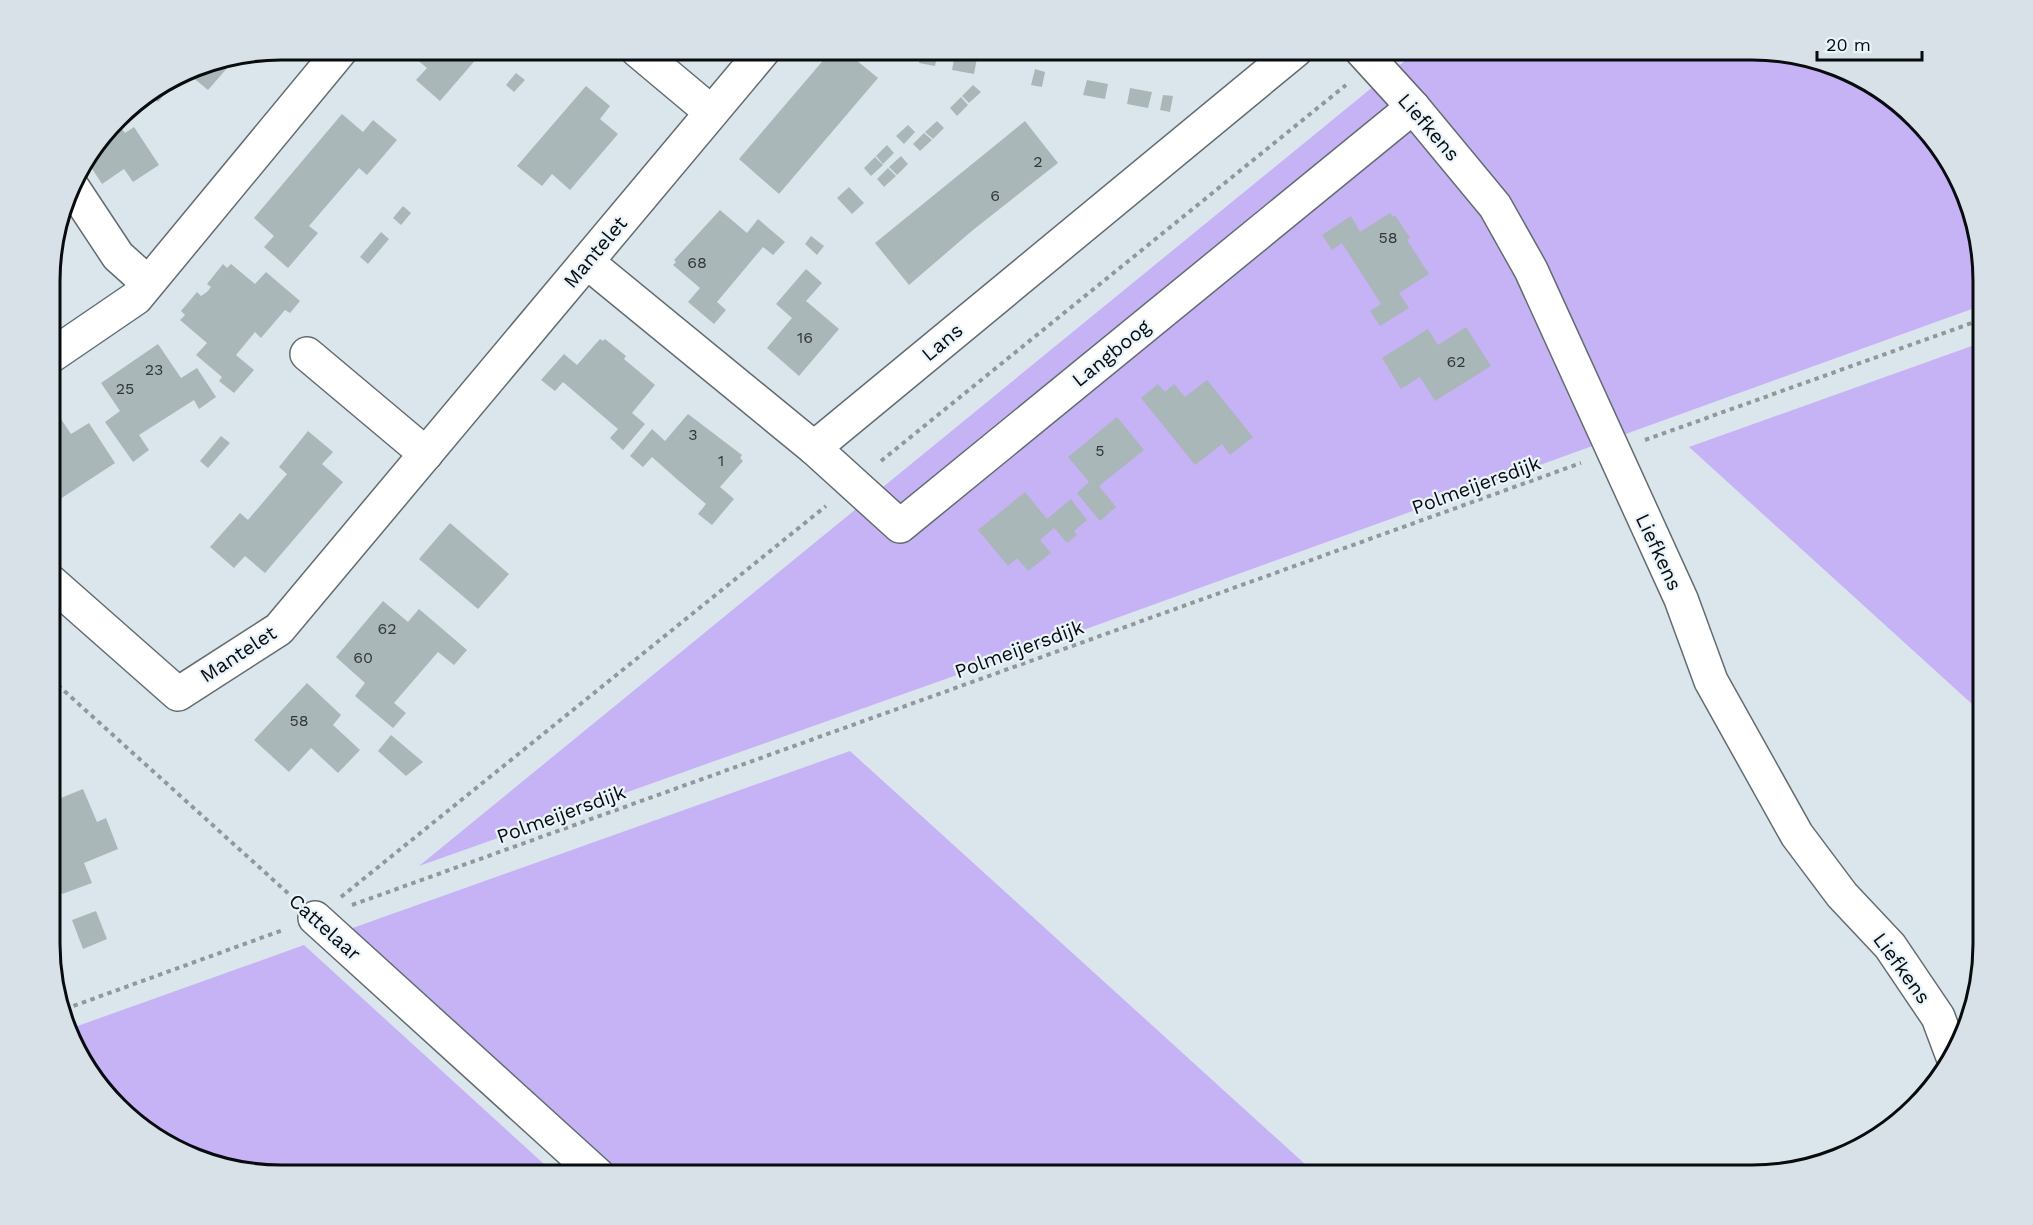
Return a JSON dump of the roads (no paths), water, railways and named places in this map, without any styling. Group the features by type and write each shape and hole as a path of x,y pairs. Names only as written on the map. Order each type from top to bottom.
{"street":[{"path":"60,350 136,298 333,60"},
{"path":"649,60 711,112"},
{"name":"Mantelet","path":"60,590 178,694 279,629 755,60"},
{"name":"Lans","path":"814,448 1284,60"},
{"name":"Liefkens","path":"1370,60 1413,106 1495,206 1532,270 1681,599 1711,681 1797,835 1842,896 1890,946 1938,1017 1948,1045"},
{"name":"Langboog","path":"814,448 900,526 1413,106"},
{"path":"78,195 118,256 148,283"},
{"path":"587,262 814,448"},
{"path":"307,354 426,454"},
{"name":"Cattelaar","path":"315,918 587,1165"}]}
